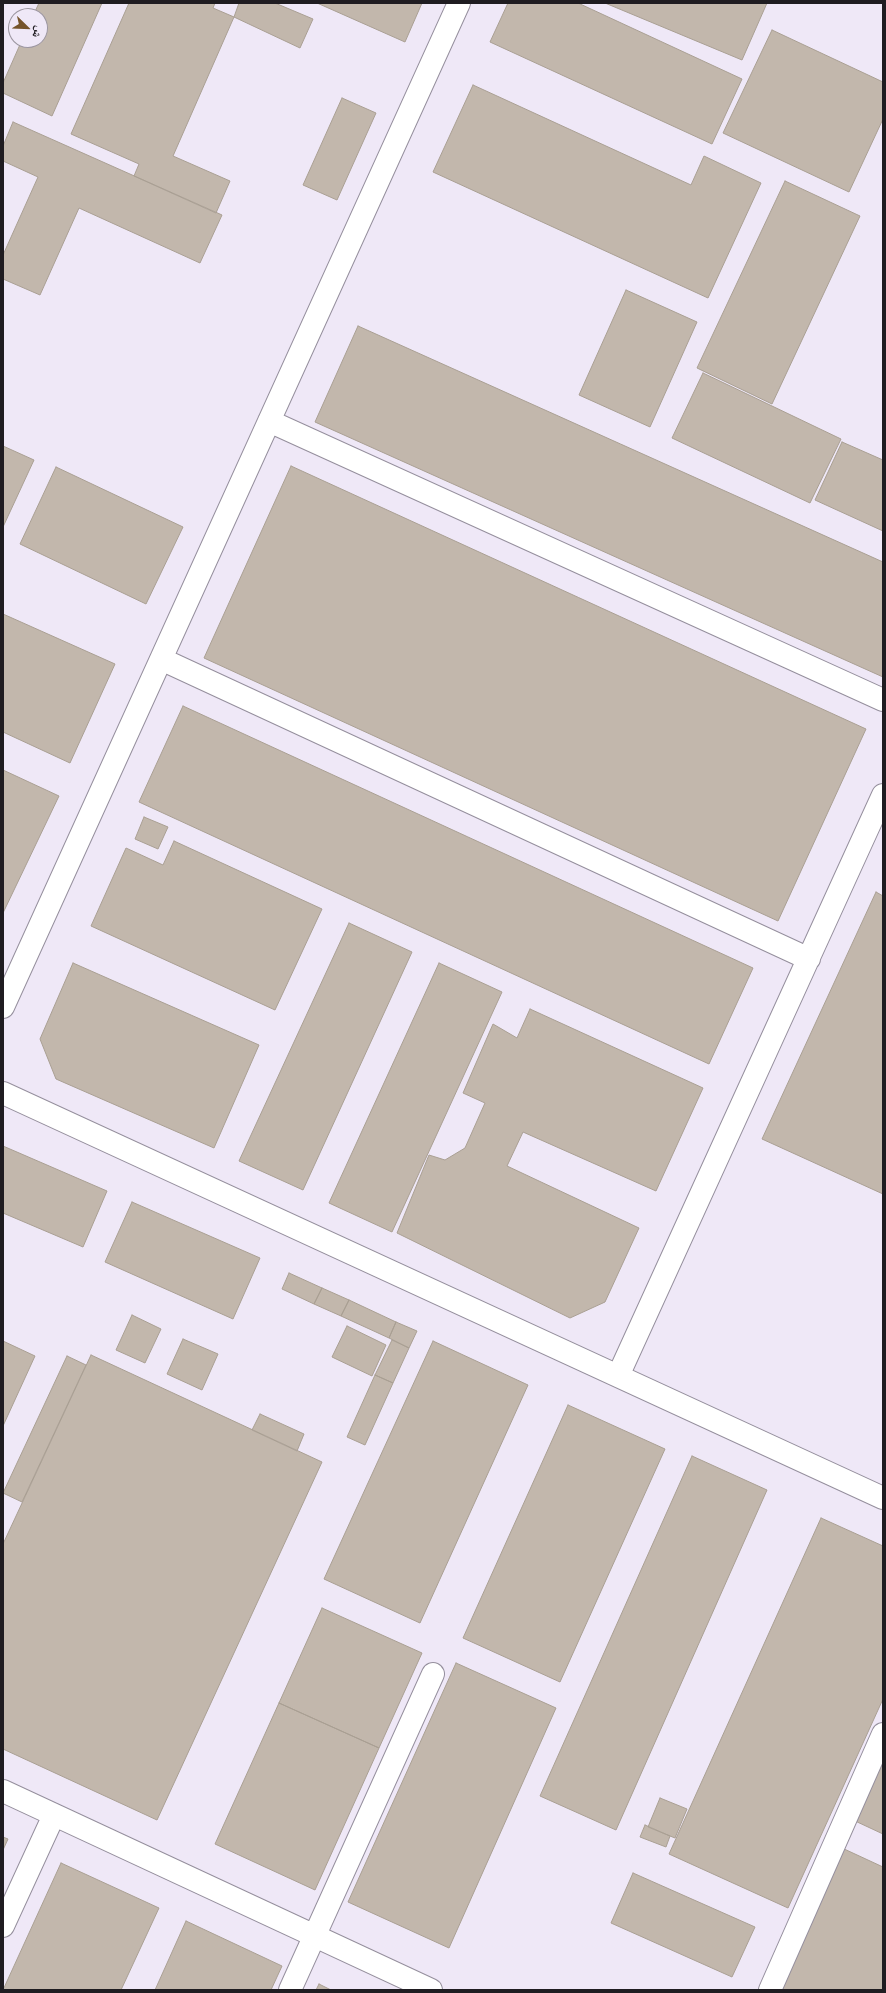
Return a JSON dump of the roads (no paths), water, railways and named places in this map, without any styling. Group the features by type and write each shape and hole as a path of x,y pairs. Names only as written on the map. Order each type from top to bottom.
{"lane":[{"path":"3,1007 459,3"},
{"path":"269,421 883,700"},
{"path":"161,659 809,959"},
{"path":"618,1376 883,795"},
{"path":"3,1093 883,1498"},
{"path":"290,1990 433,1674"},
{"path":"770,1990 883,1734"},
{"path":"3,1791 431,1990"},
{"path":"3,1926 54,1815"}]}
